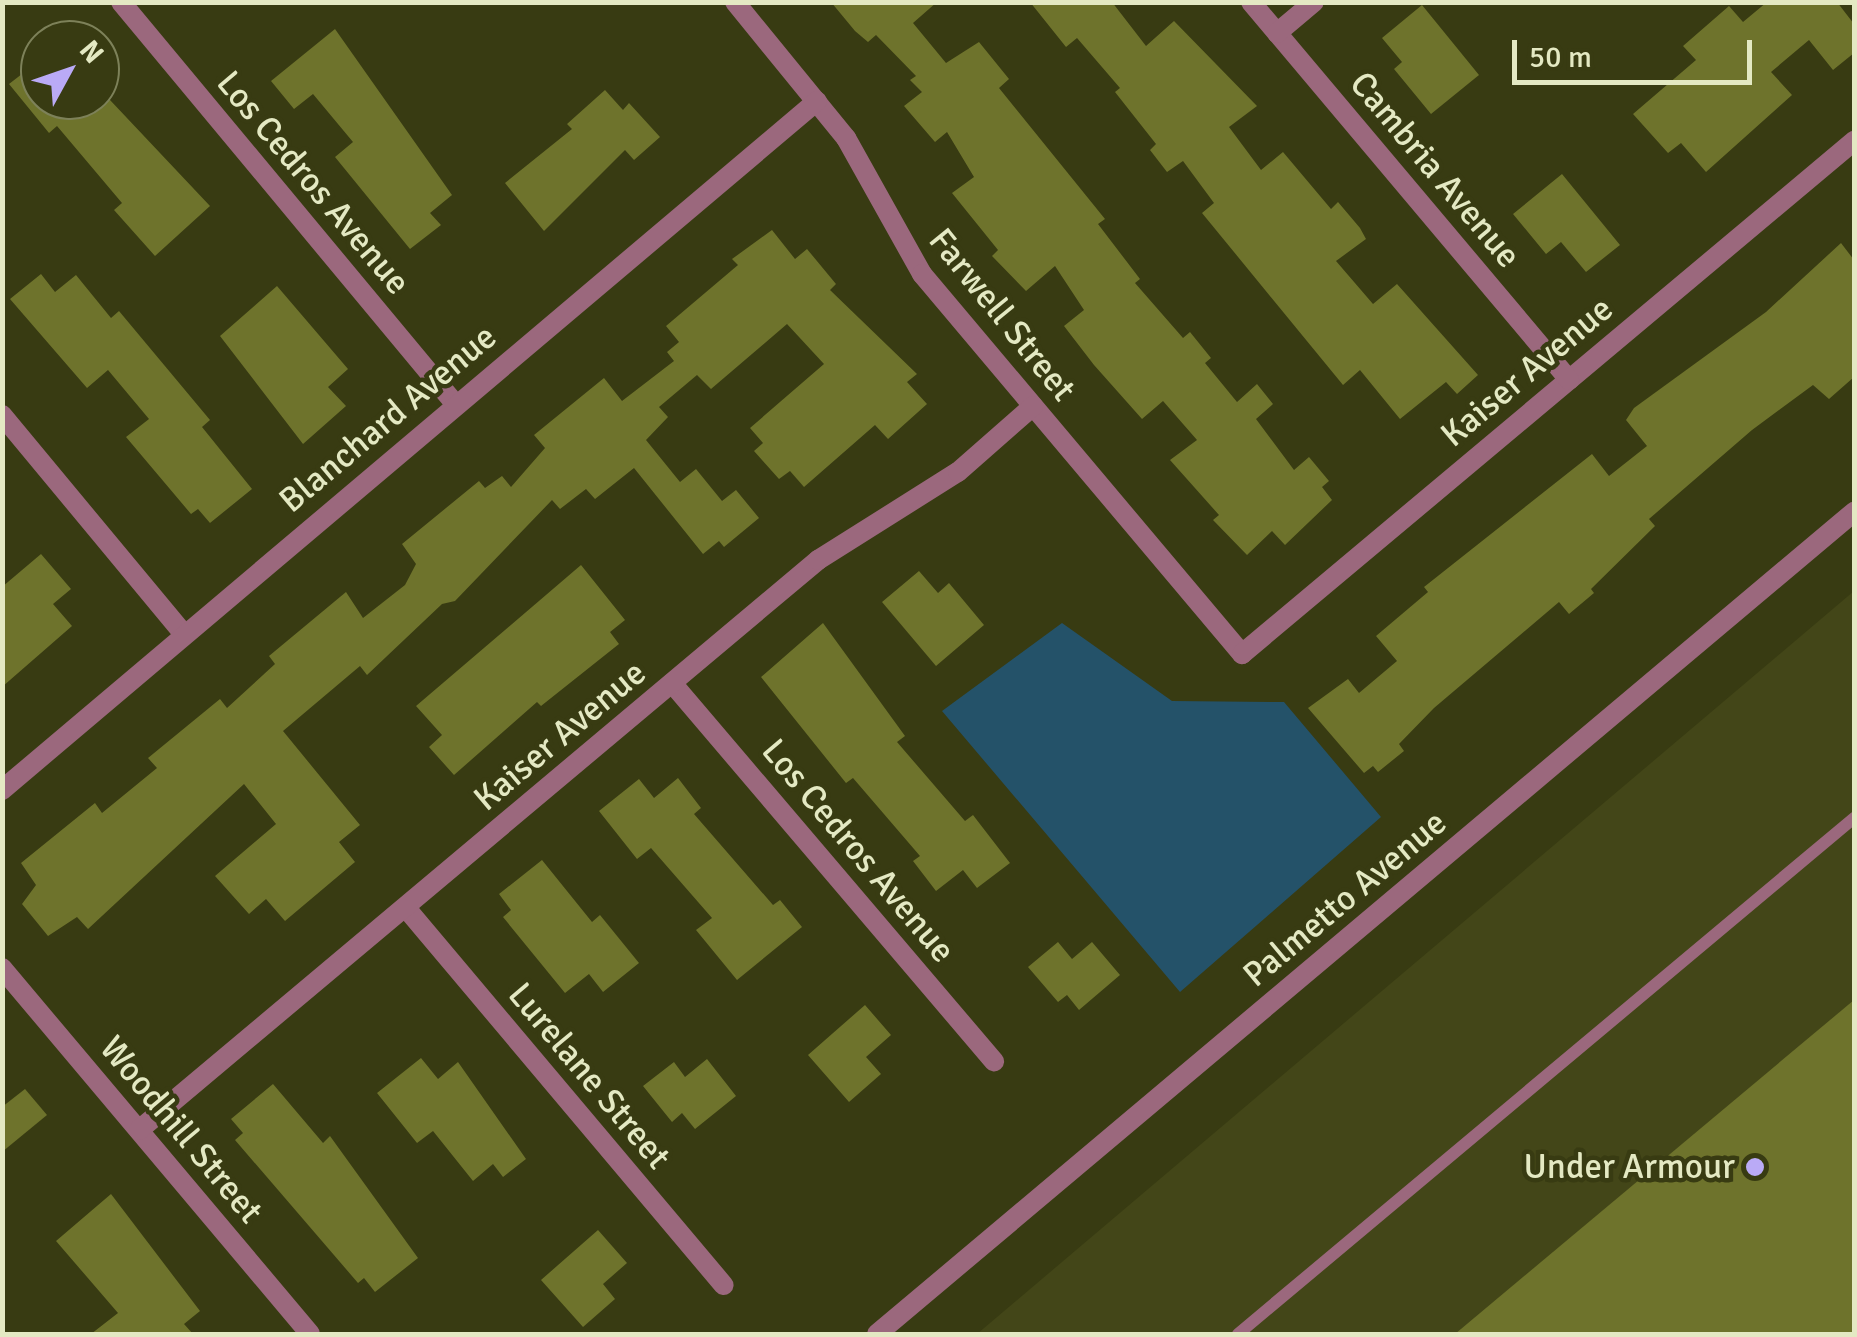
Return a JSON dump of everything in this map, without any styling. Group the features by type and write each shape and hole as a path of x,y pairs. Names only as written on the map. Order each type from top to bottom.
{"street":[{"name":"Los Cedros Avenue","path":"121,2 456,405"},
{"name":"Farwell Street","path":"734,2 817,101 864,167 900,243 1242,654"},
{"name":"Cambria Avenue","path":"1252,2 1569,380"},
{"path":"1277,33 1314,2"},
{"name":"Blanchard Avenue","path":"2,790 183,633 817,101"},
{"name":"Kaiser Avenue","path":"1242,654 1854,141"},
{"name":"Kaiser Avenue","path":"139,1130 818,560 958,472 1033,406"},
{"path":"2,415 183,633"},
{"name":"Palmetto Avenue","path":"877,1334 1854,512"},
{"name":"Los Cedros Avenue","path":"672,683 994,1061"},
{"name":"Lurelane Street","path":"406,908 723,1285"},
{"name":"Woodhill Street","path":"2,968 310,1334"}],"lane":[{"path":"1238,1334 1854,818"}],"shaded area":[{"path":"1854,591 1854,1334 977,1334"}],"water":[{"path":"1062,623 1172,701 1284,702 1381,817 1180,992 942,711"}],"building":[{"path":"831,2 937,2 913,23 946,63 979,42 1009,79 999,88 1105,219 1098,224 1140,279 1135,283 1183,338 1190,332 1211,358 1205,363 1237,402 1257,384 1273,404 1256,419 1294,470 1309,457 1329,481 1322,487 1332,500 1285,545 1272,531 1247,555 1213,520 1219,515 1170,460 1197,440 1163,401 1142,419 1094,365 1064,326 1084,310 1055,266 1026,291 992,256 998,250 952,193 974,177 947,132 935,142 904,106 922,92 910,80 916,76 876,35 868,42 855,31"},
{"path":"1030,2 1112,2 1146,46 1174,21 1257,106 1229,127 1261,170 1283,152 1331,209 1338,202 1360,228 1366,239 1336,261 1373,304 1397,284 1478,375 1457,394 1446,382 1400,419 1360,370 1343,385 1202,213 1214,203 1183,161 1167,172 1150,150 1156,144 1115,92 1120,88 1077,38 1066,47"},
{"path":"1767,2 1837,2 1854,24 1854,53 1833,70 1809,40 1771,72 1792,95 1706,172 1681,143 1668,153 1633,114 1696,60 1683,46 1729,6 1743,22"},
{"path":"1422,5 1479,75 1431,114 1394,69 1402,62 1382,38"},
{"path":"335,29 452,195 430,213 441,225 410,249 335,157 353,142 313,94 294,109 271,81"},
{"path":"20,75 20,97 9,84"},
{"path":"605,90 623,110 629,103 660,137 634,160 625,150 544,231 505,183 572,129 567,124"},
{"path":"120,111 210,206 155,256 114,210 122,203 57,126 49,133 38,120 120,120"},
{"path":"1562,174 1620,245 1586,272 1561,242 1546,254 1513,214"},
{"path":"772,230 795,259 807,249 836,284 830,290 917,374 907,382 927,404 888,439 875,425 804,487 790,471 779,479 754,451 763,443 750,428 824,364 787,324 711,389 697,375 659,407 668,417 646,440 680,482 696,469 722,501 736,490 759,518 724,547 719,541 703,554 634,468 595,499 586,489 560,509 552,500 455,601 442,604 367,675 360,666 283,731 360,825 339,842 355,862 285,921 266,899 249,914 215,876 276,824 244,784 88,929 77,917 48,936 22,904 36,885 21,863 95,803 102,813 157,768 148,758 220,699 227,708 275,664 269,656 346,592 363,618 405,585 416,564 402,544 479,481 485,488 502,476 511,487 545,448 534,435 604,378 622,401 674,361 667,352 679,342 666,326 738,265 732,259"},
{"path":"1841,243 1854,260 1854,377 1829,399 1813,385 1752,430 1649,519 1655,526 1591,589 1594,593 1569,614 1559,602 1434,708 1399,744 1404,751 1378,772 1373,766 1364,773 1308,708 1348,679 1359,693 1397,661 1376,636 1428,592 1424,587 1592,454 1609,476 1647,446 1626,420 1634,408 1766,312"},
{"path":"41,274 55,292 76,275 111,318 119,311 210,420 202,427 252,489 210,523 198,509 191,514 126,437 149,419 108,370 87,388 10,299"},
{"path":"277,286 348,369 328,387 346,406 303,444 220,336"},
{"path":"41,554 71,589 53,604 72,626 2,687 2,587"},
{"path":"581,565 625,620 610,632 619,644 541,706 537,702 454,775 429,747 442,735 416,706"},
{"path":"919,571 938,593 949,583 984,625 936,666 882,602"},
{"path":"823,623 905,736 897,742 965,821 973,815 1010,863 977,888 963,870 936,891 913,861 920,856 853,778 846,783 761,677"},
{"path":"678,778 701,808 694,814 773,905 780,900 802,927 737,980 696,930 712,918 651,848 637,859 599,811 639,779 654,798"},
{"path":"542,860 592,922 600,915 639,963 603,992 589,974 565,993 503,917 511,910 499,894"},
{"path":"1058,942 1072,959 1092,942 1120,975 1079,1010 1067,995 1058,1002 1028,967"},
{"name":"Under Armour","path":"1854,1000 1854,1334 1455,1334"},
{"path":"865,1005 891,1035 866,1057 881,1074 849,1102 808,1055"},
{"path":"421,1058 438,1079 458,1062 526,1159 503,1177 493,1164 473,1181 433,1131 417,1143 377,1093"},
{"path":"707,1059 736,1096 695,1129 682,1113 672,1122 643,1086 674,1062 685,1077"},
{"path":"273,1084 323,1143 330,1136 418,1258 375,1292 364,1278 358,1283 235,1140 243,1133 231,1119"},
{"path":"25,1089 47,1115 2,1152 2,1107"},
{"path":"111,1194 200,1311 184,1324 193,1334 91,1334 118,1313 56,1241"},
{"path":"598,1230 627,1263 603,1284 615,1299 583,1327 541,1280"}],"place":[{"name":"Under Armour","path":"1755,1167"}]}
